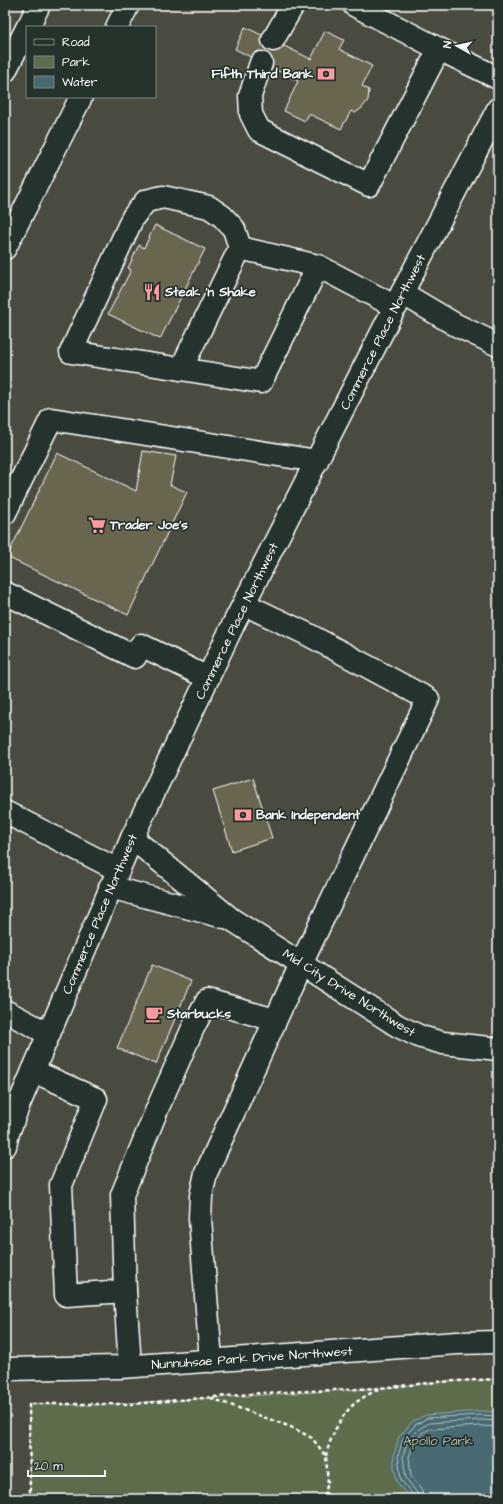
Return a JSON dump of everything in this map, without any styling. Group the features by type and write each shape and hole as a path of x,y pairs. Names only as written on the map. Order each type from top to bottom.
{"main road":[{"path":"28,26 39,5"},
{"path":"118,26 128,5"},
{"path":"273,40 293,5"},
{"path":"354,5 498,78"},
{"path":"5,71 26,30"},
{"path":"261,62 250,96 251,114 259,130 369,185 439,49"},
{"path":"5,248 81,98"},
{"name":"Commerce Place Northwest","path":"5,1146 18,1104 114,879 208,678 244,604 498,109"},
{"path":"181,369 240,248 234,228 222,216 209,207 163,197 146,201 133,217 71,352 261,382 318,266"},
{"path":"240,248 318,266 456,325 498,345"},
{"path":"5,513 51,419 317,461"},
{"path":"5,593 135,657 141,645 208,678"},
{"path":"211,1361 200,1218 201,1196 206,1173 301,964 428,699 307,634 244,604"},
{"name":"Mid City Drive Northwest","path":"5,812 114,879 230,919"},
{"name":"Mid City Drive Northwest","path":"132,838 230,919 398,1026 421,1037 443,1043 498,1049"},
{"path":"130,1366 125,1291 122,1195 158,1107 193,1028 208,1001 275,1020"},
{"path":"5,1011 49,1034"},
{"path":"33,1071 96,1099 61,1185 66,1295 125,1291"},
{"name":"Nunnuhsae Park Drive Northwest","path":"5,1369 130,1366 456,1343 498,1342"}],"path":[{"path":"30,1499 29,1404 131,1404 263,1393 380,1388 436,1382 498,1379"},
{"path":"323,1499 328,1483 326,1456 329,1443 339,1422 357,1401 380,1388"},
{"path":"209,1398 290,1427 312,1438 326,1456"},
{"path":"325,1492 331,1499"}],"shaded area":[{"path":"5,5 498,5 498,1499 5,1499"}],"green space":[{"name":"Apollo Park","path":"498,1379 498,1499 30,1499 29,1404 94,1405 380,1388 437,1382"}],"water":[{"path":"481,1411 498,1412 498,1499 409,1498 397,1482 394,1467 394,1455 399,1437 413,1421 426,1415"}],"building":[{"name":"Fifth Third Bank","path":"245,27 311,59 325,31 344,40 339,49 372,66 362,86 369,90 368,100 362,108 355,113 351,111 341,129 309,114 305,121 284,111 298,81 235,49"},
{"name":"Steak 'n Shake","path":"155,225 205,249 160,339 108,314 131,270 128,268 139,245 144,248"},
{"name":"Trader Joe's","path":"143,451 176,456 170,485 187,492 128,615 7,557 57,453 136,491"},
{"name":"Bank Independent","path":"253,778 272,838 232,851 213,791"},
{"name":"Starbucks","path":"152,965 191,981 156,1064 117,1048"}],"place":[{"name":"Fifth Third Bank","path":"326,74"},
{"name":"Steak 'n Shake","path":"152,292"},
{"name":"Trader Joe's","path":"97,525"},
{"name":"Bank Independent","path":"243,815"},
{"name":"Starbucks","path":"154,1014"}]}
